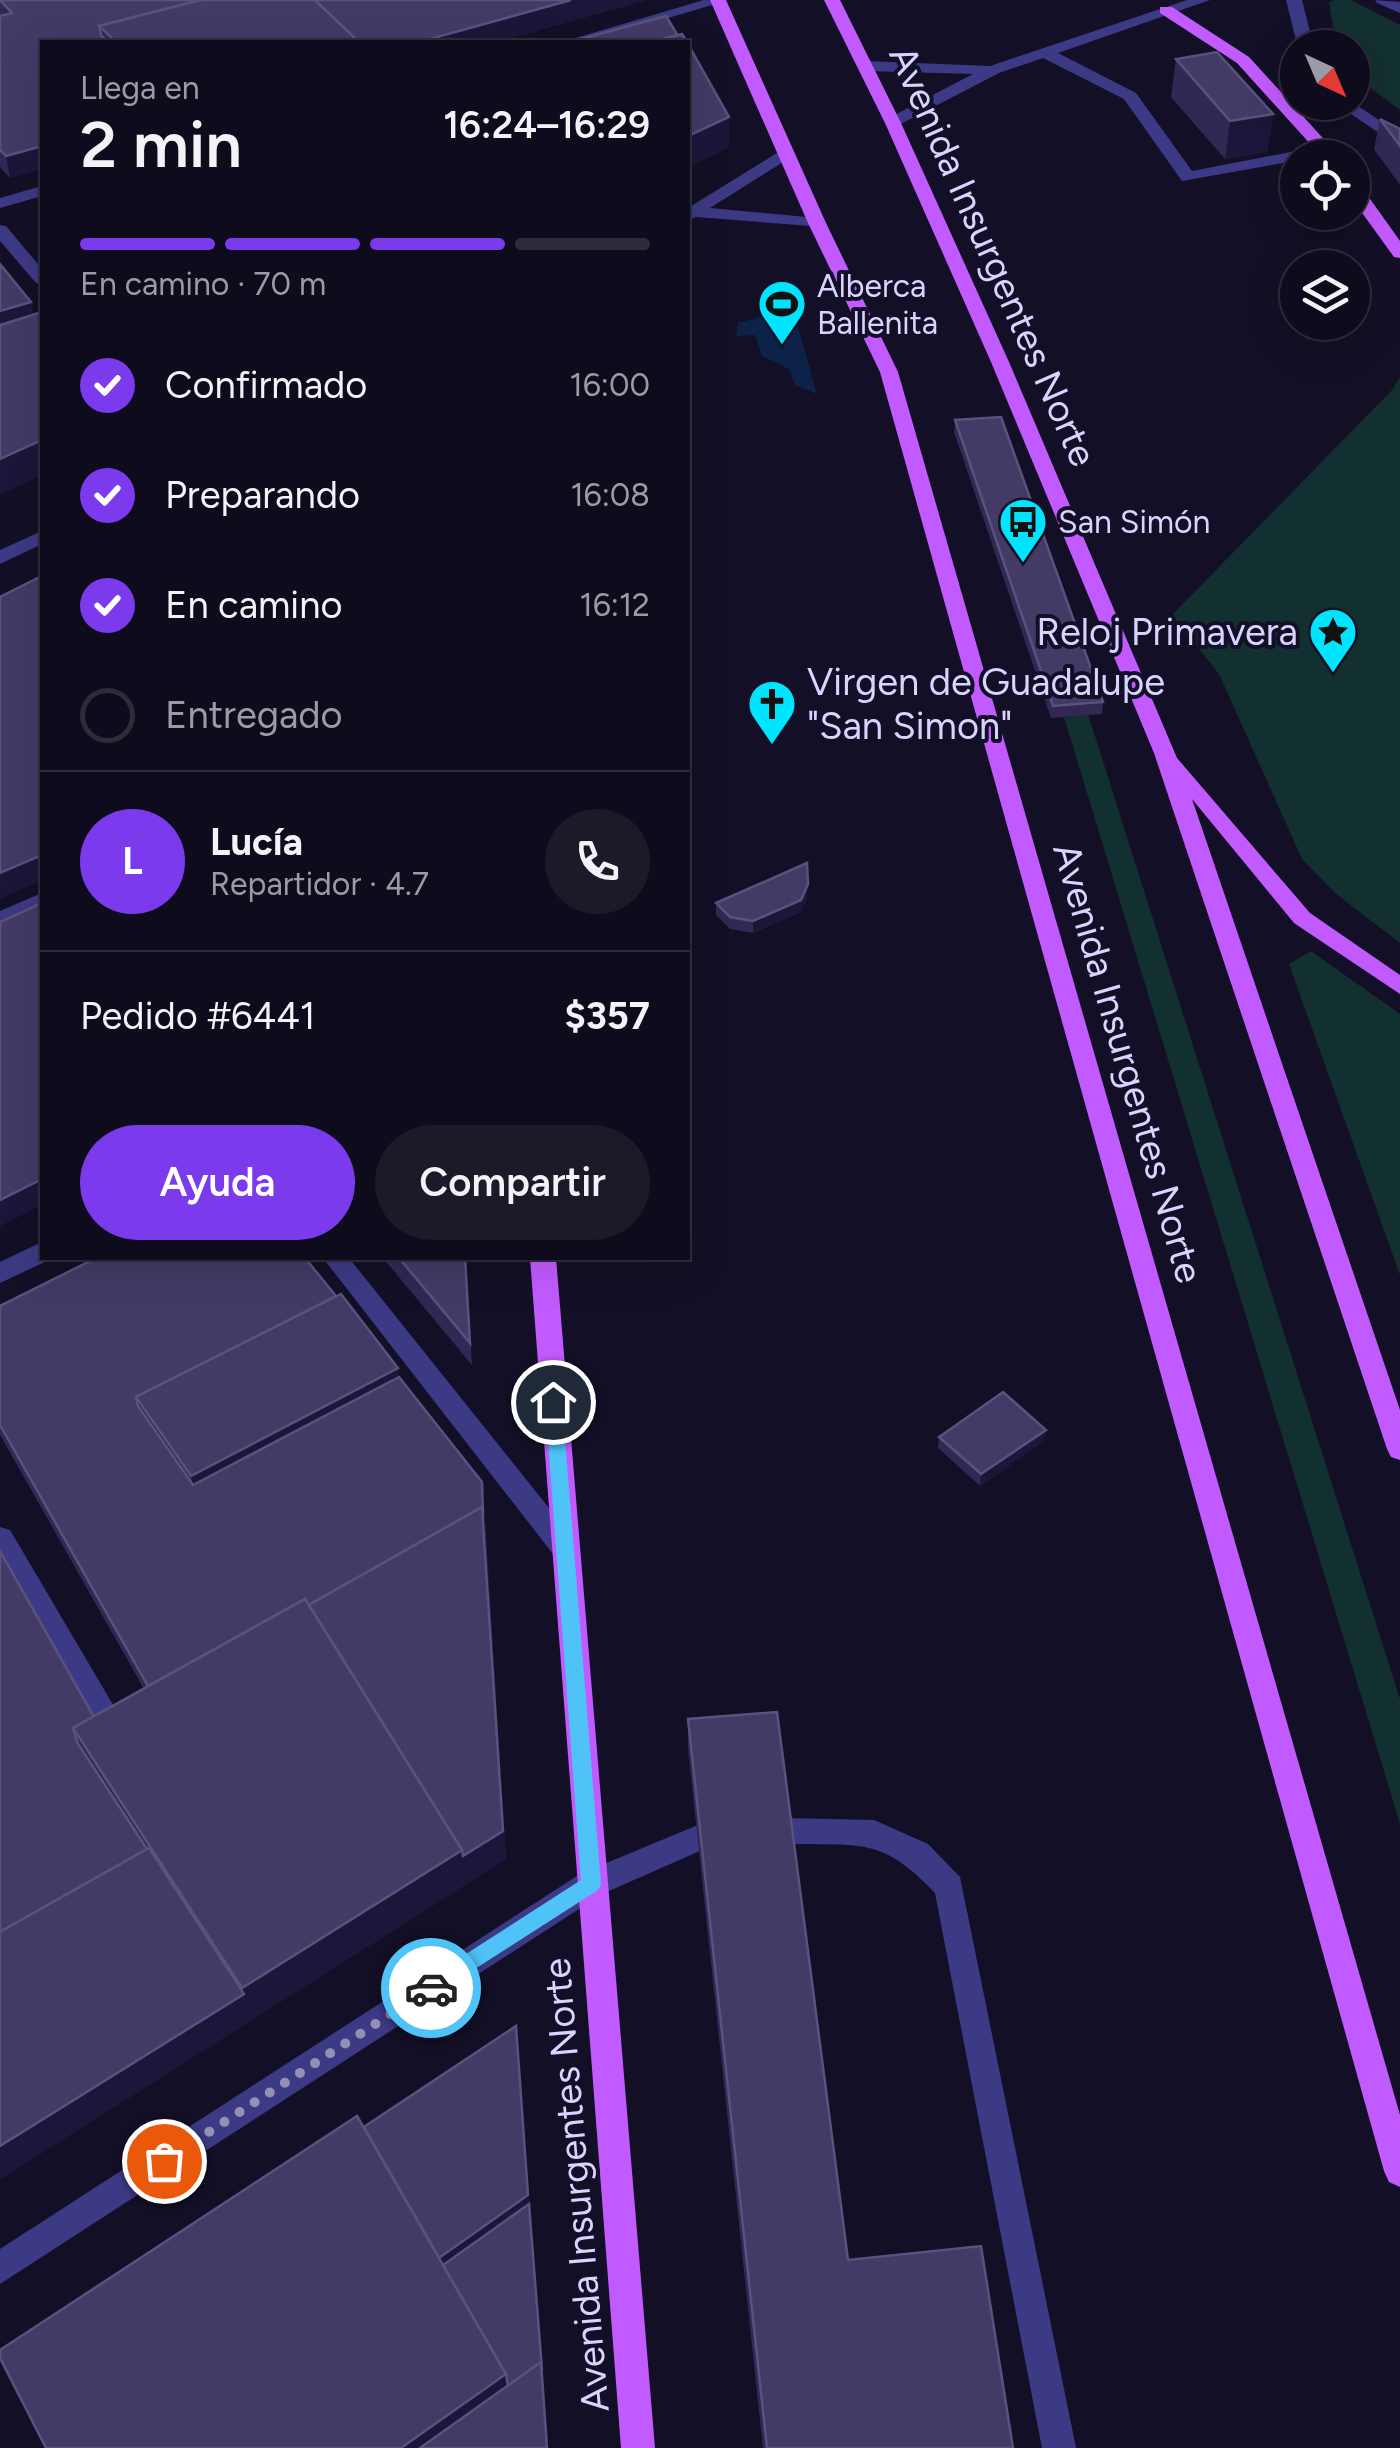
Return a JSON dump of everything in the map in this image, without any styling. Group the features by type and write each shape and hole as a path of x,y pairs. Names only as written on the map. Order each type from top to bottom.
{"main road":[{"name":"Avenida Insurgentes Norte","path":"717,0 889,372 1400,2172"},
{"name":"Avenida Insurgentes Norte","path":"832,0 894,124 1000,362 1164,753 1400,1449"},
{"path":"1166,10 1243,60 1317,140"},
{"path":"1370,211 1400,253"},
{"path":"1164,753 1302,918 1400,986"},
{"name":"Avenida Insurgentes Norte","path":"543,1260 638,2448"}],"street":[{"path":"577,40 717,0"},
{"path":"894,124 993,70 1202,0"},
{"path":"1294,0 1302,30"},
{"path":"1383,0 1400,8"},
{"path":"1046,53 1130,96 1188,178 1280,162"},
{"path":"866,66 993,70"},
{"path":"1368,120 1400,142"},
{"path":"690,214 785,154"},
{"path":"0,204 40,193"},
{"path":"690,214 817,223"},
{"path":"0,230 40,276"},
{"path":"0,558 40,538"},
{"path":"0,920 40,902"},
{"path":"0,1273 40,1253"},
{"path":"337,1260 563,1546"},
{"path":"0,1538 102,1712"},
{"path":"786,1831 874,1833 917,1853 949,1888 1058,2448"},
{"path":"0,2268 591,1884 698,1838"}],"green space":[{"path":"1351,0 1400,25 1400,110 1370,88 1370,30 1333,30 1329,2"},
{"path":"1400,377 1400,943 1335,893 1302,859 1219,674 1172,615 1392,390"},
{"path":"1088,714 1400,1699 1400,1824 1064,717"},
{"path":"1311,951 1400,1014 1400,1275 1289,964"}],"water":[{"name":"Alberca Ballenita","path":"792,305 817,394 795,385 789,369 762,356 755,335 736,336 738,322"}],"building":[{"path":"0,0 201,0 99,26 106,40 40,40 40,147 6,156 0,150 0,16 12,13"},
{"path":"201,0 315,0 357,40 114,40 99,26"},
{"path":"315,0 571,0 426,40 357,40"},
{"path":"666,16 678,36 660,40 577,40"},
{"path":"682,34 686,40 659,40"},
{"path":"690,48 729,117 690,135"},
{"path":"1217,52 1273,114 1230,121 1176,59"},
{"path":"1380,119 1400,129 1400,146"},
{"path":"0,264 31,302 0,311"},
{"path":"40,313 40,441 0,459 0,325"},
{"path":"1001,417 1103,702 1053,706 955,420"},
{"path":"40,577 40,856 0,873 0,597"},
{"path":"807,863 808,884 801,900 753,921 730,917 716,903"},
{"path":"40,904 40,1180 0,1200 0,922"},
{"path":"92,1260 307,1260 336,1296 136,1397 138,1406 193,1485 399,1377 482,1482 483,1516 482,1507 309,1605 305,1599 148,1686 0,1425 0,1306"},
{"path":"401,1260 465,1260 470,1343"},
{"path":"341,1294 398,1368 191,1476 136,1397"},
{"path":"1003,1392 1046,1430 981,1474 939,1437"},
{"path":"482,1507 503,1831 463,1856 309,1605"},
{"path":"0,1551 94,1717 73,1728 78,1744 147,1849 0,1932"},
{"path":"305,1599 462,1850 242,1988 73,1728"},
{"path":"777,1712 848,2260 981,2246 1013,2448 767,2448 688,1719"},
{"path":"149,1848 244,1994 0,2146 0,1932"},
{"path":"516,2026 528,2195 439,2258 364,2127"},
{"path":"357,2116 506,2374 401,2448 46,2448 0,2358 0,2350"},
{"path":"529,2204 542,2370 541,2362 508,2386 506,2374 443,2265"},
{"path":"541,2362 547,2448 420,2448"}],"way so far":[{"path":"164,2161 431,1988"}],"place":[{"name":"Alberca Ballenita","path":"782,346"},
{"name":"San Simón","path":"1023,564"},
{"name":"Reloj Primavera","path":"1333,674"},
{"name":"Virgen de Guadalupe \"San Simon\"","path":"772,746"}],"route":[{"path":"431,1988 591,1884 553,1402"}]}
